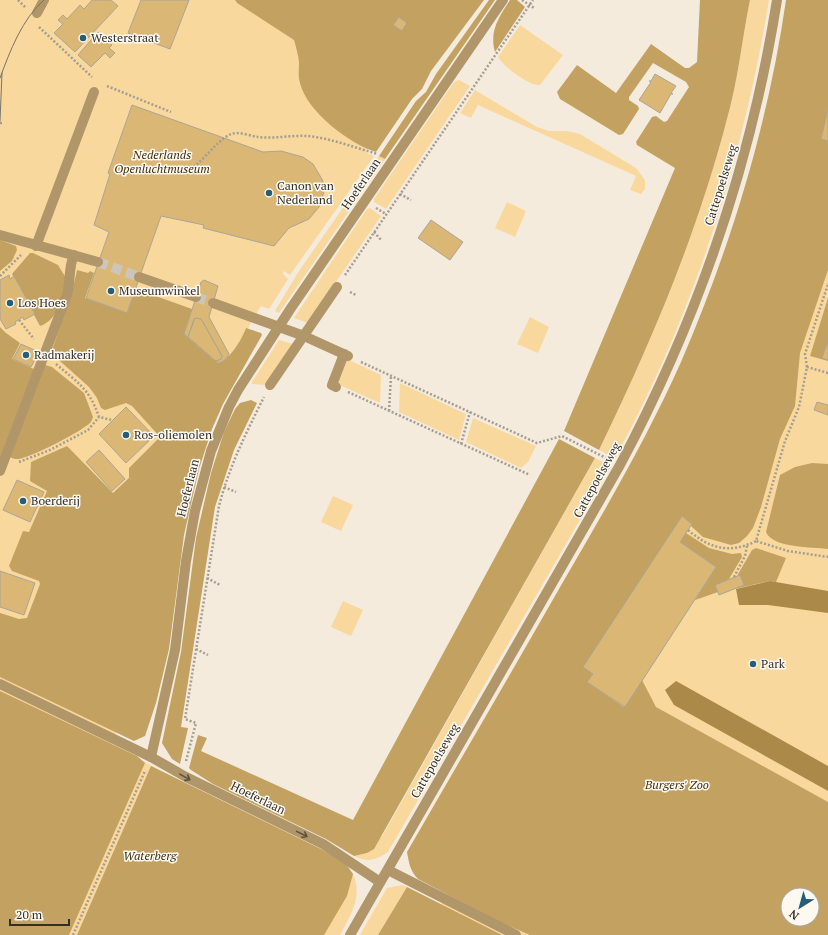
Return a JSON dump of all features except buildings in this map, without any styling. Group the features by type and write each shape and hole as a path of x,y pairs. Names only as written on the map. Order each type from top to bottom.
{"street":[{"path":"37,13 44,0"},
{"name":"Hoeferlaan","path":"380,882 323,844 186,778 151,756 175,650 190,536 211,451 218,430 238,390 279,327 503,0"},
{"name":"Cattepoelseweg","path":"350,935 620,465 640,427 671,360 703,286 744,156 761,86 777,0"},
{"path":"33,245 94,92"},
{"path":"0,235 98,262"},
{"path":"0,471 67,295 70,277 69,266 74,255"},
{"path":"139,277 196,297"},
{"path":"270,385 337,287"},
{"path":"213,303 304,336 346,355 332,385 336,387"},
{"path":"0,684 151,756"},
{"path":"388,870 516,935"}],"path":[{"path":"522,0 534,8"},
{"path":"337,287 533,0"},
{"path":"43,33 98,82"},
{"path":"104,85 171,112"},
{"path":"179,173 186,173 190,171 204,156 229,136 237,133 271,138 307,136 332,141 378,154"},
{"path":"400,194 411,200"},
{"path":"374,232 382,240"},
{"path":"0,276 33,245"},
{"path":"688,530 701,542 732,549 747,546 756,541 783,447 799,407 807,367 805,354 828,284"},
{"path":"19,320 45,353 87,390 99,417"},
{"path":"346,355 537,443 562,436 597,453"},
{"path":"807,367 828,373"},
{"path":"389,411 391,376"},
{"path":"186,778 185,767 196,723 185,719 207,578 224,487 236,452 270,385"},
{"path":"336,387 530,475"},
{"path":"461,444 470,412"},
{"path":"99,417 112,420"},
{"path":"4,460 22,461 50,450 88,430 99,417"},
{"path":"224,487 236,492"},
{"path":"756,541 788,551 828,557"},
{"path":"734,577 745,556 747,546"},
{"path":"207,578 220,585"},
{"path":"196,649 208,655"},
{"path":"73,935 151,756"}],"green space":[{"name":"Nederlands Openluchtmuseum","path":"0,0 475,0 365,152 374,156 290,275 284,271 283,274 288,279 269,309 261,306 252,320 213,409 116,734 111,744 353,874 357,890 356,898 352,913 340,935 0,935"},
{"path":"235,0 484,0 431,71 422,89 412,99 376,152 354,142 342,134 311,105 304,94 300,83 298,53 294,40 237,3"},
{"path":"489,0 495,0 385,159 379,156 416,101 426,92 436,74"},
{"path":"510,0 517,0 525,7 495,52 493,37 496,24"},
{"path":"700,0 750,0 731,105 702,204 671,288 637,369 599,450 564,431 675,168 637,145 636,142 652,117 656,116 664,122 667,121 689,87 686,82 653,63 629,97 629,100 638,106 639,109 623,134 619,135 560,99 557,92 577,65 616,93 651,44 685,68 689,68 697,62"},
{"path":"750,0 769,0 745,119 712,235 691,293 668,349 643,404 615,458 599,450 654,329 702,204 731,105"},
{"name":"Burgers' Zoo","path":"786,0 828,0 828,270 800,353 795,406 780,439 761,507 753,528 747,536 739,543 731,545 703,537 691,526 692,524 682,516 583,667 593,674 587,682 624,707 642,680 656,707 828,802 828,935 530,935 500,922 418,879 409,863 407,852 610,501 668,390 681,362 716,274 746,184 769,93"},
{"path":"520,25 563,55 540,85 523,79 517,75 498,57"},
{"name":"Burgers' Zoo","path":"828,77 828,935 424,935 576,658"},
{"path":"459,80 470,86 386,209 374,202 374,199 454,82"},
{"path":"475,90 537,127 549,131 567,131 580,134 636,168 645,180 645,189 641,194 630,190 636,176 478,105 471,118 460,113"},
{"path":"379,156 385,159 279,313 275,311 299,271"},
{"path":"507,202 526,211 515,237 495,228"},
{"path":"370,208 381,216 308,323 294,318 367,209"},
{"path":"0,240 16,246 17,250 12,261 0,271"},
{"path":"30,253 58,265 66,278 56,312 52,318 40,326 12,274"},
{"path":"77,270 88,273 90,271 94,273 85,298 127,313 136,289 192,309 184,334 218,363 231,354 242,338 246,328 261,333 262,335 223,404 212,429 199,469 184,535 169,649 156,703 145,736 134,741 0,677 0,613 19,619 27,618 40,584 39,581 12,571 9,566 23,531 29,532 47,491 30,481 31,462 67,446 113,493 129,478 129,468 160,437 132,406 126,403 105,410 101,408 97,398 89,387 51,353 73,288"},
{"path":"828,298 828,361 810,356"},
{"path":"530,317 549,327 538,353 517,344"},
{"path":"0,327 20,343 12,359 34,369 0,458"},
{"path":"279,340 293,344 267,385 252,384 252,382"},
{"path":"347,359 381,375 380,403 337,384"},
{"path":"45,365 52,367 84,393 93,418 91,422 73,435 54,445 26,457 14,459 10,457"},
{"path":"400,383 466,414 459,440 399,412"},
{"path":"251,400 257,403 234,450 215,507 181,727 188,728 180,764 172,759 162,743 181,652 196,538 211,473 224,432 235,409 240,403"},
{"path":"473,418 536,446 528,462 521,468 466,442"},
{"path":"559,439 595,458 374,849 367,853 354,856 326,839 213,784 189,768 198,735 207,738 201,751 353,820"},
{"path":"595,458 611,466 388,852 372,860 354,856 367,853 383,835"},
{"path":"812,463 828,464 828,549 784,544 770,537 766,532 780,475 795,467"},
{"path":"333,496 353,505 341,531 321,522"},
{"path":"686,533 709,548 732,554 741,553 742,557 729,579 716,585 718,592 695,600 716,567 680,542"},
{"path":"756,548 786,558 776,582 770,581 734,589 744,585 740,575 737,576 752,550"},
{"path":"343,601 363,610 351,636 331,627"},
{"path":"0,691 137,756 145,763 69,935 0,935"},
{"name":"Waterberg","path":"151,766 321,849 346,864 353,874 347,896 324,935 77,935"},
{"path":"402,885 407,887 378,935 360,935 387,888"},
{"path":"407,887 502,935 378,935"}],"shaded area":[{"path":"770,581 828,591 828,613 768,605 739,605 736,589"},
{"path":"676,681 828,766 828,791 674,705 665,690"}],"tunnel":[{"path":"98,262 139,277"},
{"path":"196,297 213,303"}],"tram line":[{"path":"0,78 23,26 29,16 44,0"},
{"path":"0,121 2,73"}],"place":[{"name":"Westerstraat","path":"83,38"},
{"name":"Canon van Nederland","path":"269,193"},
{"name":"Museumwinkel","path":"111,291"},
{"name":"Los Hoes","path":"10,303"},
{"name":"Radmakerij","path":"26,355"},
{"name":"Ros-oliemolen","path":"126,435"},
{"name":"Boerderij","path":"23,501"},
{"name":"Park","path":"753,664"}]}
